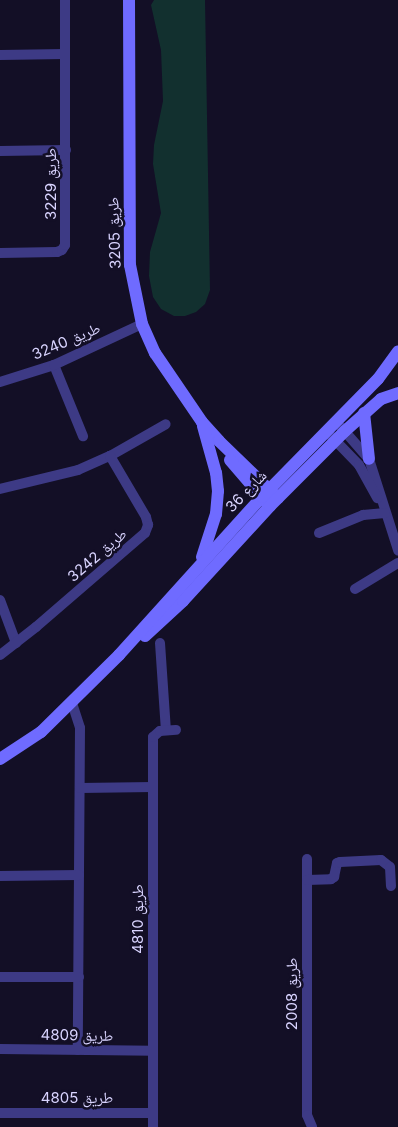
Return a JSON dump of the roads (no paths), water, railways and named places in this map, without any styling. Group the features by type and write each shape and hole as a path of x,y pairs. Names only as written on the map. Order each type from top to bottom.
{"street":[{"name":"طريق 3229","path":"0,253 57,252 64,248 66,150 65,0"},
{"name":"طريق 3205","path":"129,0 130,266 142,324 155,353 202,422 270,497"},
{"path":"0,55 65,54"},
{"path":"0,151 66,150"},
{"name":"طريق 3240","path":"0,382 54,365 142,324"},
{"name":"شارع 36","path":"0,759 41,732 119,655 199,566 341,427 398,351"},
{"path":"54,365 83,436"},
{"name":"شارع 36","path":"341,427 364,413 381,399 398,392"},
{"path":"364,413 369,459 398,550"},
{"path":"199,566 211,532 218,491 216,473 202,422"},
{"path":"0,490 78,470 110,456 166,424"},
{"path":"341,427 369,459"},
{"path":"332,436 359,465 385,512"},
{"name":"طريق 3242","path":"0,655 144,533 148,525 146,517 110,456"},
{"name":"شارع 36","path":"119,655 153,630 183,601 270,497"},
{"path":"319,533 363,515 385,512"},
{"path":"355,589 398,563"},
{"path":"0,600 16,643"},
{"name":"طريق 4810","path":"154,1127 153,737 156,732 171,730 160,643"},
{"path":"72,703 80,728 78,1050"},
{"path":"80,788 153,788"},
{"name":"طريق 2008","path":"307,859 307,1115 312,1127"},
{"path":"307,880 331,879 334,877 337,863 340,862 381,860 390,867 391,886"},
{"path":"0,876 79,875"},
{"path":"0,977 79,977"},
{"name":"طريق 4809","path":"0,1049 153,1051"},
{"name":"طريق 4805","path":"0,1113 153,1113"}]}
